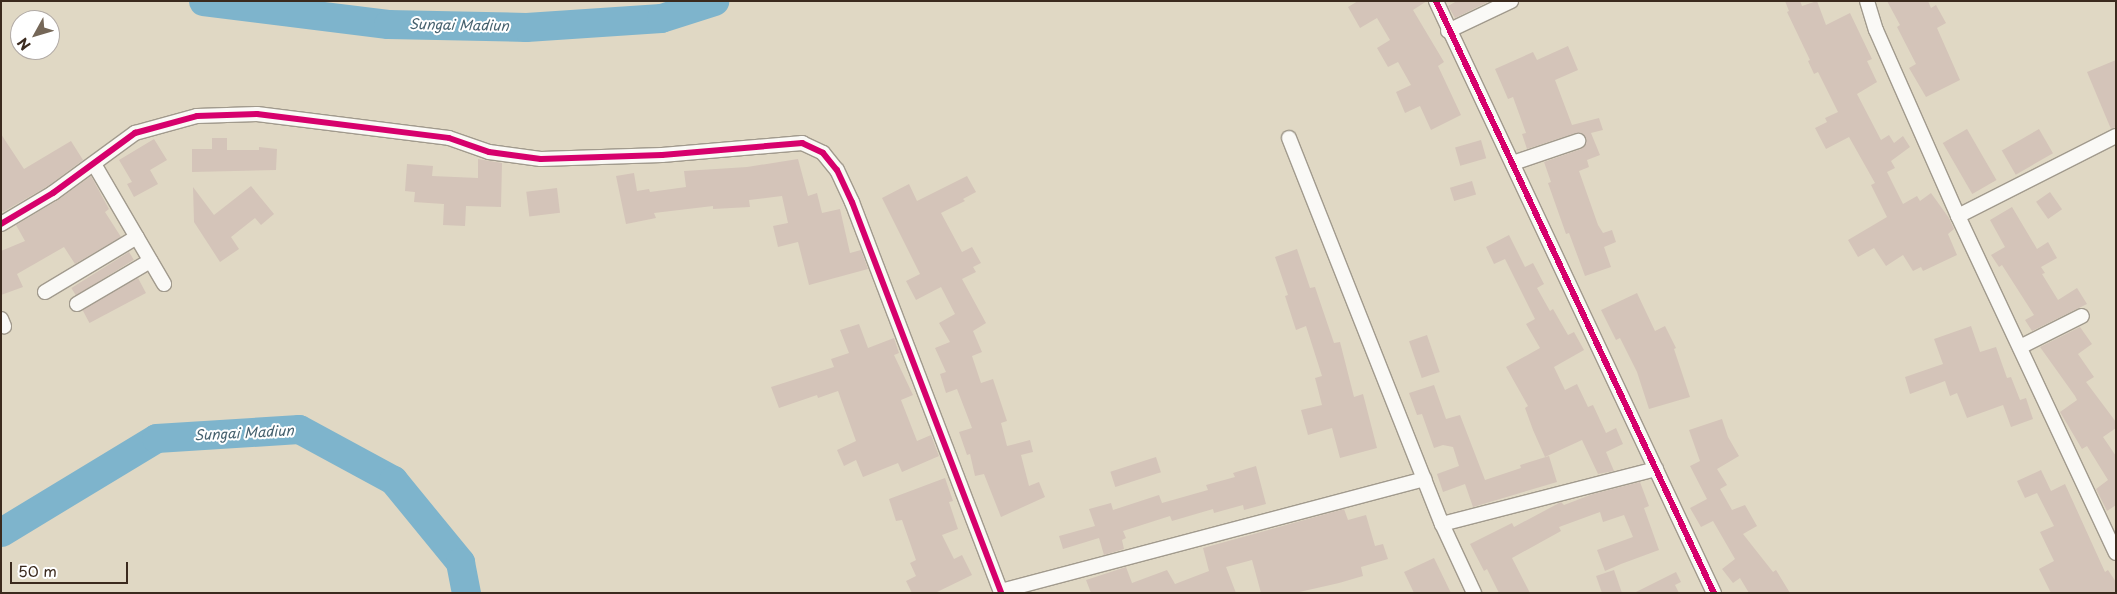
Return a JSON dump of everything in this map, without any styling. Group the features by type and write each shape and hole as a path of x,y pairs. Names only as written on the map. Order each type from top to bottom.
{"street":[{"path":"1436,1 1448,31 1513,163 1714,593"},
{"path":"1448,31 1511,1"},
{"path":"1867,1 1876,30 1958,216 2116,553"},
{"path":"1,224 53,193 135,133 196,116 248,114 449,138 489,152 541,159 662,155 802,143 823,153 837,170 852,202 1001,592 1424,479"},
{"path":"1958,216 2116,136"},
{"path":"1289,138 1442,524 1474,593"},
{"path":"1513,163 1578,141"},
{"path":"94,164 164,284"},
{"path":"45,292 137,237"},
{"path":"77,304 150,260"},
{"path":"2020,347 2082,316"},
{"path":"1442,524 1656,469"}],"building":[{"path":"1358,1 1427,1 1413,10 1444,62 1438,66 1461,115 1431,130 1420,106 1405,113 1396,92 1411,85 1398,62 1388,67 1377,48 1390,40 1377,18 1360,28 1348,7"},
{"path":"1457,1 1490,1 1455,18 1448,6"},
{"path":"1785,1 1800,1 1802,6 1817,1 1826,25 1850,13 1872,59 1867,61 1877,82 1857,94 1881,140 1889,135 1894,143 1903,136 1910,147 1891,161 1895,168 1887,172 1903,204 1917,196 1920,201 1931,193 1949,218 1954,229 1948,234 1957,255 1923,271 1921,267 1913,271 1903,255 1886,266 1874,248 1858,257 1848,240 1887,217 1871,185 1875,183 1849,137 1826,149 1815,128 1827,122 1825,118 1838,112 1818,72 1814,74 1808,61 1810,60 1787,12 1789,11"},
{"path":"1887,1 1928,1 1931,8 1936,5 1946,23 1937,28 1960,80 1926,97 1909,68 1916,64 1897,27 1900,25"},
{"path":"1568,46 1578,70 1555,80 1572,125 1599,118 1603,130 1591,133 1600,155 1587,160 1589,167 1579,171 1598,225 1603,233 1612,230 1616,242 1604,247 1611,267 1585,276 1569,233 1566,234 1548,183 1551,182 1544,162 1581,149 1586,143 1586,138 1580,133 1576,133 1527,149 1522,134 1526,133 1513,97 1508,99 1495,69 1533,52 1537,60"},
{"path":"2116,60 2116,127 2111,129 2087,72"},
{"path":"1967,129 1996,180 1972,194 1943,143"},
{"path":"2039,129 2053,153 2016,175 2002,150"},
{"path":"1,134 24,169 71,141 83,160 48,186 3,212 1,209"},
{"path":"212,138 227,138 227,150 259,150 259,147 277,149 276,170 192,172 192,149 212,149"},
{"path":"154,139 167,160 150,170 158,184 134,197 127,184 132,182 119,160"},
{"path":"1481,140 1486,158 1460,166 1455,147"},
{"path":"478,159 502,163 501,207 466,206 465,226 443,225 444,204 414,202 415,192 405,191 407,164 433,166 432,176 478,178"},
{"path":"798,159 808,196 817,193 822,213 840,209 850,253 861,250 868,269 809,285 798,242 778,247 773,226 788,223 782,196 749,200 750,207 713,209 713,206 654,213 656,218 626,224 616,176 634,173 637,191 649,189 650,192 686,187 684,171 747,167"},
{"path":"91,176 109,209 105,212 121,237 75,264 64,247 17,274 23,287 1,295 1,251 25,241 16,225 58,200"},
{"path":"967,176 976,192 963,199 965,201 941,213 962,252 972,247 981,263 973,267 976,272 962,279 986,323 973,331 982,352 972,356 981,383 993,379 1007,421 1001,423 1007,446 1030,440 1033,452 1021,455 1029,486 1039,482 1045,497 1001,517 984,474 975,476 970,454 967,455 959,432 972,428 957,389 946,393 940,374 946,372 935,348 950,342 939,323 955,314 941,287 916,300 906,281 920,274 882,198 909,184 917,201"},
{"path":"1472,181 1476,194 1454,201 1450,188"},
{"path":"251,186 274,214 261,225 255,218 231,237 239,249 220,262 194,222 193,187 214,215"},
{"path":"557,188 560,213 529,217 526,192"},
{"path":"2050,192 2062,209 2048,219 2036,202"},
{"path":"2012,207 2037,249 2048,242 2057,258 2041,267 2045,273 2042,274 2058,300 2077,288 2087,304 2032,331 2025,320 2034,315 2002,265 1999,267 1991,255 2005,247 1990,220"},
{"path":"1509,235 1525,267 1533,263 1544,284 1537,288 1550,311 1553,309 1568,335 1574,332 1584,350 1554,367 1565,390 1577,384 1588,407 1593,405 1606,433 1616,428 1623,444 1606,452 1614,471 1598,474 1582,440 1545,457 1525,408 1528,406 1506,367 1540,348 1526,324 1535,319 1505,259 1494,264 1486,247"},
{"path":"1297,249 1310,288 1315,287 1334,343 1340,342 1354,397 1363,394 1377,448 1340,458 1332,428 1308,435 1301,410 1322,405 1315,378 1322,376 1306,326 1296,330 1285,296 1288,295 1275,257"},
{"path":"129,252 134,260 76,296 71,288"},
{"path":"138,278 146,293 89,323 81,308"},
{"path":"1637,293 1655,331 1665,326 1676,348 1674,349 1690,397 1649,409 1637,372 1620,338 1616,340 1601,310"},
{"path":"859,324 868,348 894,338 899,353 894,355 913,395 901,400 917,441 931,435 939,456 902,472 898,463 863,477 856,460 844,466 837,450 856,441 838,391 818,398 817,395 779,408 771,387 834,367 831,359 849,353 840,330"},
{"path":"1971,326 1980,352 1996,347 2007,378 2011,377 2020,400 2026,398 2033,419 2011,427 2003,405 1967,418 1957,393 1950,396 1945,381 1910,394 1905,377 1943,364 1934,339"},
{"path":"2080,327 2092,344 2078,354 2094,377 2086,382 2116,422 2116,428 2103,437 2116,456 2116,505 2107,511 2096,489 2108,480 2087,446 2082,449 2060,412 2077,400 2040,347"},
{"path":"1427,335 1440,372 1422,378 1409,341"},
{"path":"1434,385 1446,419 1460,415 1485,480 1521,468 1520,465 1549,456 1557,482 1473,507 1465,484 1443,492 1437,474 1459,466 1453,447 1443,445 1434,448 1422,414 1417,415 1409,393"},
{"path":"1722,419 1728,437 1739,456 1717,469 1727,485 1720,489 1732,510 1745,505 1757,526 1743,534 1773,572 1776,570 1790,593 1749,593 1740,578 1733,583 1722,569 1735,559 1713,521 1701,527 1690,508 1707,499 1690,466 1700,461 1689,430"},
{"path":"1156,457 1161,472 1115,487 1110,472"},
{"path":"1256,466 1266,504 1244,510 1243,505 1214,513 1213,509 1172,521 1170,516 1123,531 1126,538 1122,540 1124,549 1104,555 1099,538 1063,549 1059,536 1095,526 1089,509 1111,503 1113,510 1159,495 1162,503 1208,490 1206,485 1235,477 1233,473"},
{"path":"2041,470 2051,491 2065,484 2105,572 2108,570 2116,582 2116,593 2051,593 2039,569 2054,561 2040,532 2054,526 2037,493 2025,498 2017,481"},
{"path":"945,478 953,501 949,502 958,529 942,535 954,559 962,555 972,575 935,593 912,593 906,581 916,576 910,563 916,560 902,520 896,521 889,499"},
{"path":"1640,482 1649,506 1644,508 1659,550 1605,571 1597,550 1633,537 1624,515 1603,522 1600,512 1559,527 1561,531 1512,558 1530,593 1499,593 1487,569 1484,571 1470,544 1512,523 1514,527 1561,502 1564,505 1593,494"},
{"path":"1344,509 1348,520 1366,515 1375,546 1383,544 1388,559 1361,567 1363,576 1339,583 1295,593 1261,593 1252,560 1226,567 1236,593 1091,593 1086,580 1126,567 1132,583 1167,570 1175,584 1209,571 1203,548"},
{"path":"1434,558 1451,593 1414,593 1404,572"},
{"path":"1614,570 1622,593 1602,593 1596,576"},
{"path":"1676,572 1681,582 1675,585 1679,593 1634,593"}],"waterway":[{"name":"Sungai Madiun","path":"203,1 388,24 526,27 661,18 714,1"},
{"name":"Sungai Madiun","path":"1,532 156,438 299,429 393,480 460,562 466,593"}],"cycle path":[{"path":"1436,1 1714,593"},
{"path":"1,224 53,193 135,133 197,116 257,114 449,138 489,152 541,159 662,155 802,143 823,153 837,170 852,202 1001,593"}]}
